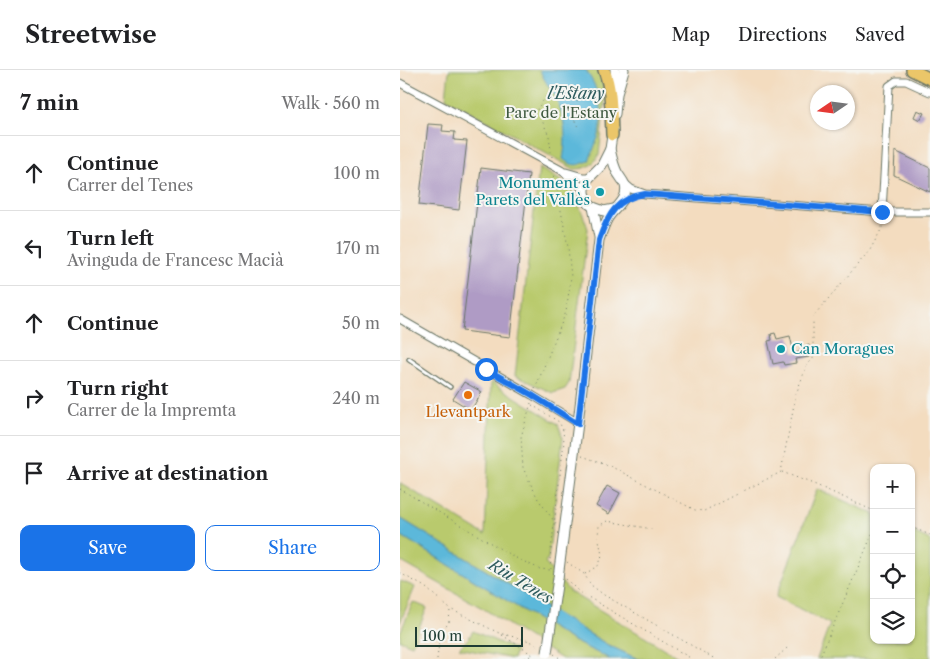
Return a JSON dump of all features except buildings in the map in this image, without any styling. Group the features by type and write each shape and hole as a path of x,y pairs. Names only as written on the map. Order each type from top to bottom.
{"highway":[{"path":"604,70 611,97 612,135"},
{"path":"912,70 930,79"}],"street":[{"path":"615,70 618,94"},
{"path":"585,194 586,184 602,165 610,149 618,94 624,70"},
{"path":"882,212 889,86 896,80 906,81 930,92"},
{"path":"400,82 561,170 583,177 600,170 610,170 621,178 630,189 645,194"},
{"path":"610,149 614,165 626,192 622,202"},
{"path":"561,170 579,185 586,199 594,207 604,211 614,209"},
{"path":"546,656 554,574 560,558 564,533 599,240 603,227 614,209 634,195 645,194 882,212 930,212"},
{"path":"594,207 599,240"},
{"path":"400,319 532,395 578,424"}],"lane":[{"path":"409,359 450,387"}],"path":[{"path":"532,395 566,312 571,278 568,247 549,136 537,109 552,91 565,89 570,91 575,95 578,102 575,120 579,128"},
{"path":"781,472 796,394 807,365 813,359 813,319 816,313 870,250 882,228 882,212"},
{"path":"554,574 550,558 554,521 564,442 563,430 559,422 531,404 521,437 523,468 538,499 554,521 564,533"},
{"path":"574,454 608,465 695,510 704,511 781,472 816,485 870,509"},
{"path":"400,489 514,557 554,574 578,591 692,659"},
{"path":"584,574 599,565 602,555 598,535 599,526 606,521 652,529"},
{"path":"915,529 930,535"},
{"path":"819,659 870,539"},
{"path":"560,558 584,574 591,585 604,595 715,659"},
{"path":"400,573 425,587 450,609 499,633 533,655"},
{"path":"437,659 440,635 449,622 450,609"},
{"path":"499,633 530,641 538,646"},
{"path":"775,659 787,648"},
{"path":"523,659 533,655 561,659"}],"green space":[{"name":"Parc de l'Estany","path":"449,70 597,70 603,85 605,101 599,155 589,166 574,169 446,98"},
{"path":"539,168 570,188 588,229 569,383 565,389 553,393 515,376"},
{"path":"491,382 558,424 563,438 548,559 545,563 570,592 681,659 638,659 608,645 400,518 400,483 485,535"},
{"path":"817,489 870,512 870,644 915,644 915,533 930,540 930,659 817,659 830,624 776,597"},
{"path":"400,535 573,641 610,659 562,659 484,609 400,561"},
{"path":"401,581 415,587 400,623 400,584"},
{"path":"413,602 427,608 412,645 400,640 400,633"},
{"path":"473,631 516,650 513,659 459,648"}],"water":[{"name":"l'Estany","path":"540,70 586,70 594,84 599,98 601,119 599,135 589,161 575,165 563,159 565,134 561,110"},
{"path":"400,518 608,645 638,659 610,659 573,641 400,535"}],"place":[{"name":"Monument a Parets del Vallès","path":"600,192"},
{"name":"Can Moragues","path":"781,349"},
{"name":"Llevantpark","path":"468,395"}],"route":[{"path":"486,369 578,424 599,240 603,227 614,209 634,195 645,194 882,212"}],"water label":[{"name":"Riu Tenes","path":"521,581"}]}
